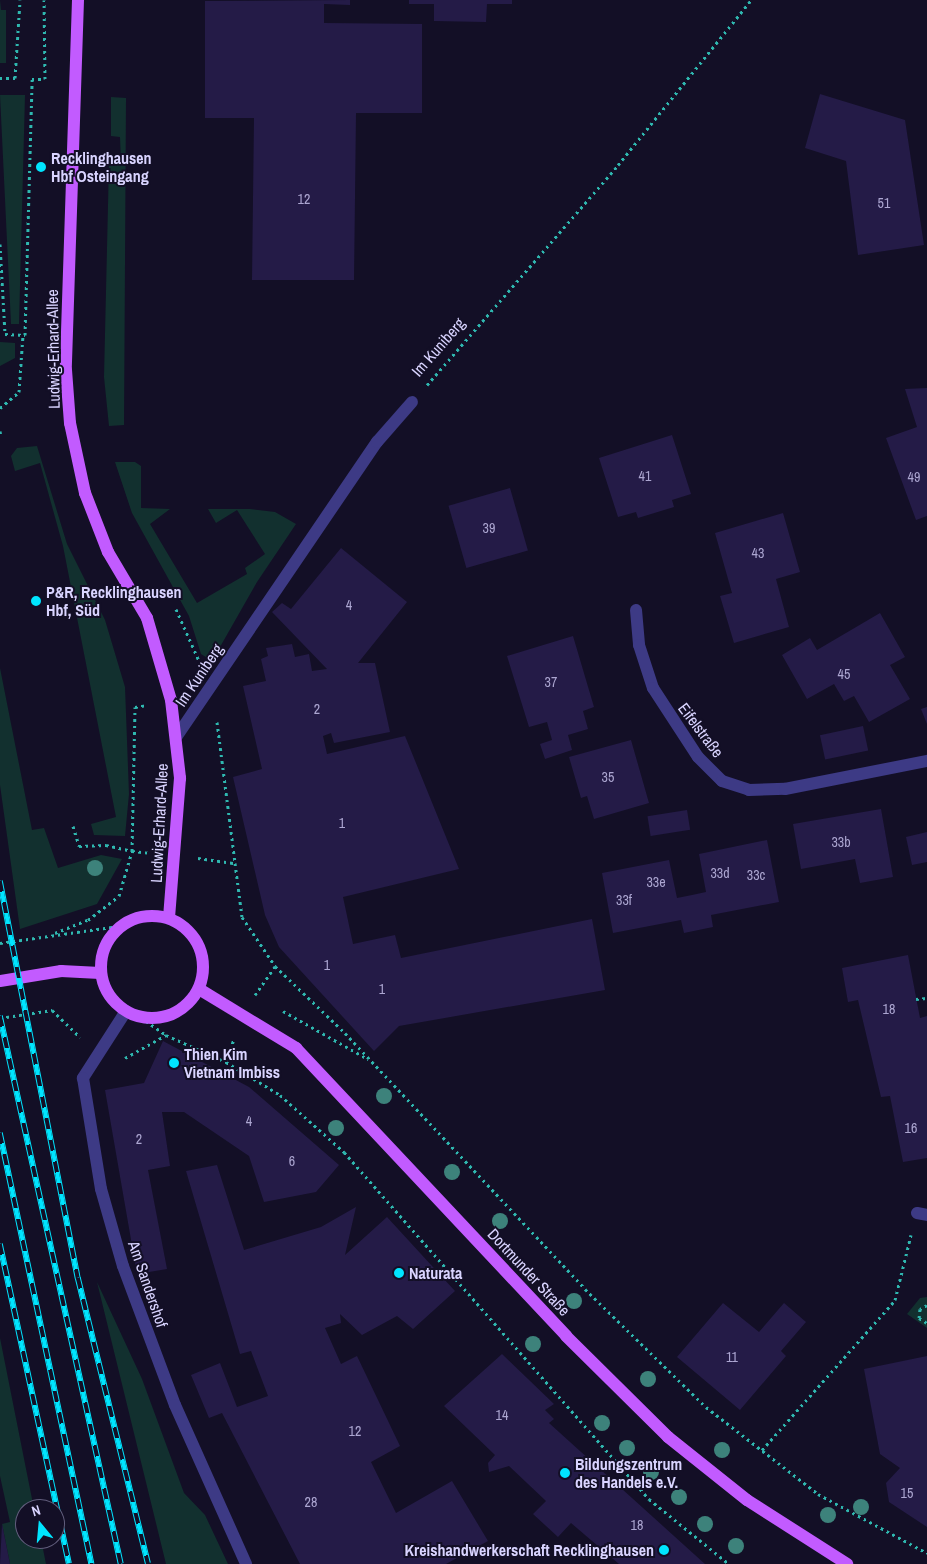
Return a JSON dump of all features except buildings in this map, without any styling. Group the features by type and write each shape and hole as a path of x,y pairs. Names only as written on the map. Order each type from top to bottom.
{"main road":[{"name":"Ludwig-Erhard-Allee","path":"78,0 66,360 70,423 85,493 108,552 150,626 166,676 177,736 180,778 169,918"},
{"path":"143,915 169,918 188,929 200,947 204,968 199,989 175,1012 142,1017 126,1011 108,995 100,973 104,947 119,926 143,915"},
{"path":"0,981 60,971 100,973"},
{"name":"Dortmunder Straße","path":"199,989 296,1048 566,1336 668,1437 747,1500 847,1564"}],"street":[{"name":"Im Kuniberg","path":"177,736 209,694 377,442 412,402"},
{"name":"Eifelstraße","path":"636,610 639,645 652,688 698,756 722,781 749,790 785,789 927,761"},
{"name":"Am Sandershof","path":"126,1011 96,1052 83,1078 101,1189 123,1266 196,1456 246,1564"}],"path":[{"path":"0,78 15,78 20,0"},
{"path":"0,408 19,392 23,335 32,79 45,79 44,0"},
{"name":"Im Kuniberg","path":"412,402 618,165 752,0"},
{"path":"0,244 5,334 23,335"},
{"path":"0,432 0,437"},
{"path":"176,609 209,694 220,734 242,917 275,966 345,1033 585,1289 706,1407 818,1494 927,1553"},
{"path":"55,933 88,920 119,896 132,851 135,707"},
{"path":"73,826 79,846 106,845 132,851 235,862"},
{"path":"0,943 55,933 119,926"},
{"path":"916,1000 927,998"},
{"path":"0,1018 52,1010 96,1052 109,1068 166,1035"},
{"path":"142,1017 166,1035 226,1062 280,1095 344,1152 649,1499 729,1564"},
{"path":"762,1450 895,1300 922,1214"},
{"path":"927,1305 920,1309 919,1318 927,1323"}],"green space":[{"path":"0,0 1,10 6,10 6,63 0,63"},
{"path":"0,95 25,95 19,324 11,324"},
{"path":"111,97 126,98 124,425 109,426 104,377 109,163 121,163 120,137 111,136"},
{"path":"0,342 15,343 15,358 0,366"},
{"path":"37,446 67,544 105,620 125,687 129,794 125,836 94,835 91,824 116,817 63,546 40,463 15,471 11,456 17,448"},
{"path":"115,462 135,462 141,466 141,508 170,509 150,524 197,603 247,574 245,568 265,554 237,510 216,523 208,509 250,509 275,512 296,524 257,582 212,661 201,654 189,616 132,513"},
{"path":"0,668 32,830 44,828 58,868 101,855 122,859 97,904 20,929 0,785"},
{"path":"97,1282 142,1379 184,1493 205,1515 228,1564 166,1564"},
{"path":"927,1297 927,1328 907,1314 920,1298"},
{"path":"0,1338 32,1499 15,1499 15,1549 43,1549 46,1564 10,1564 2,1524 10,1522 0,1476"}],"railway":[{"path":"0,881 78,1278 148,1564"},
{"path":"0,1016 121,1564"},
{"path":"0,1133 92,1564"},
{"path":"0,1244 69,1564"}],"place":[{"name":"Recklinghausen Hbf Osteingang","path":"41,167"},
{"name":"P&R, Recklinghausen Hbf, Süd","path":"36,601"},
{"name":"Thien Kim Vietnam Imbiss","path":"174,1063"},
{"name":"Naturata","path":"399,1273"},
{"name":"Bildungszentrum des Handels e.V.","path":"565,1473"},
{"name":"Kreishandwerkerschaft Recklinghausen","path":"664,1550"}]}
